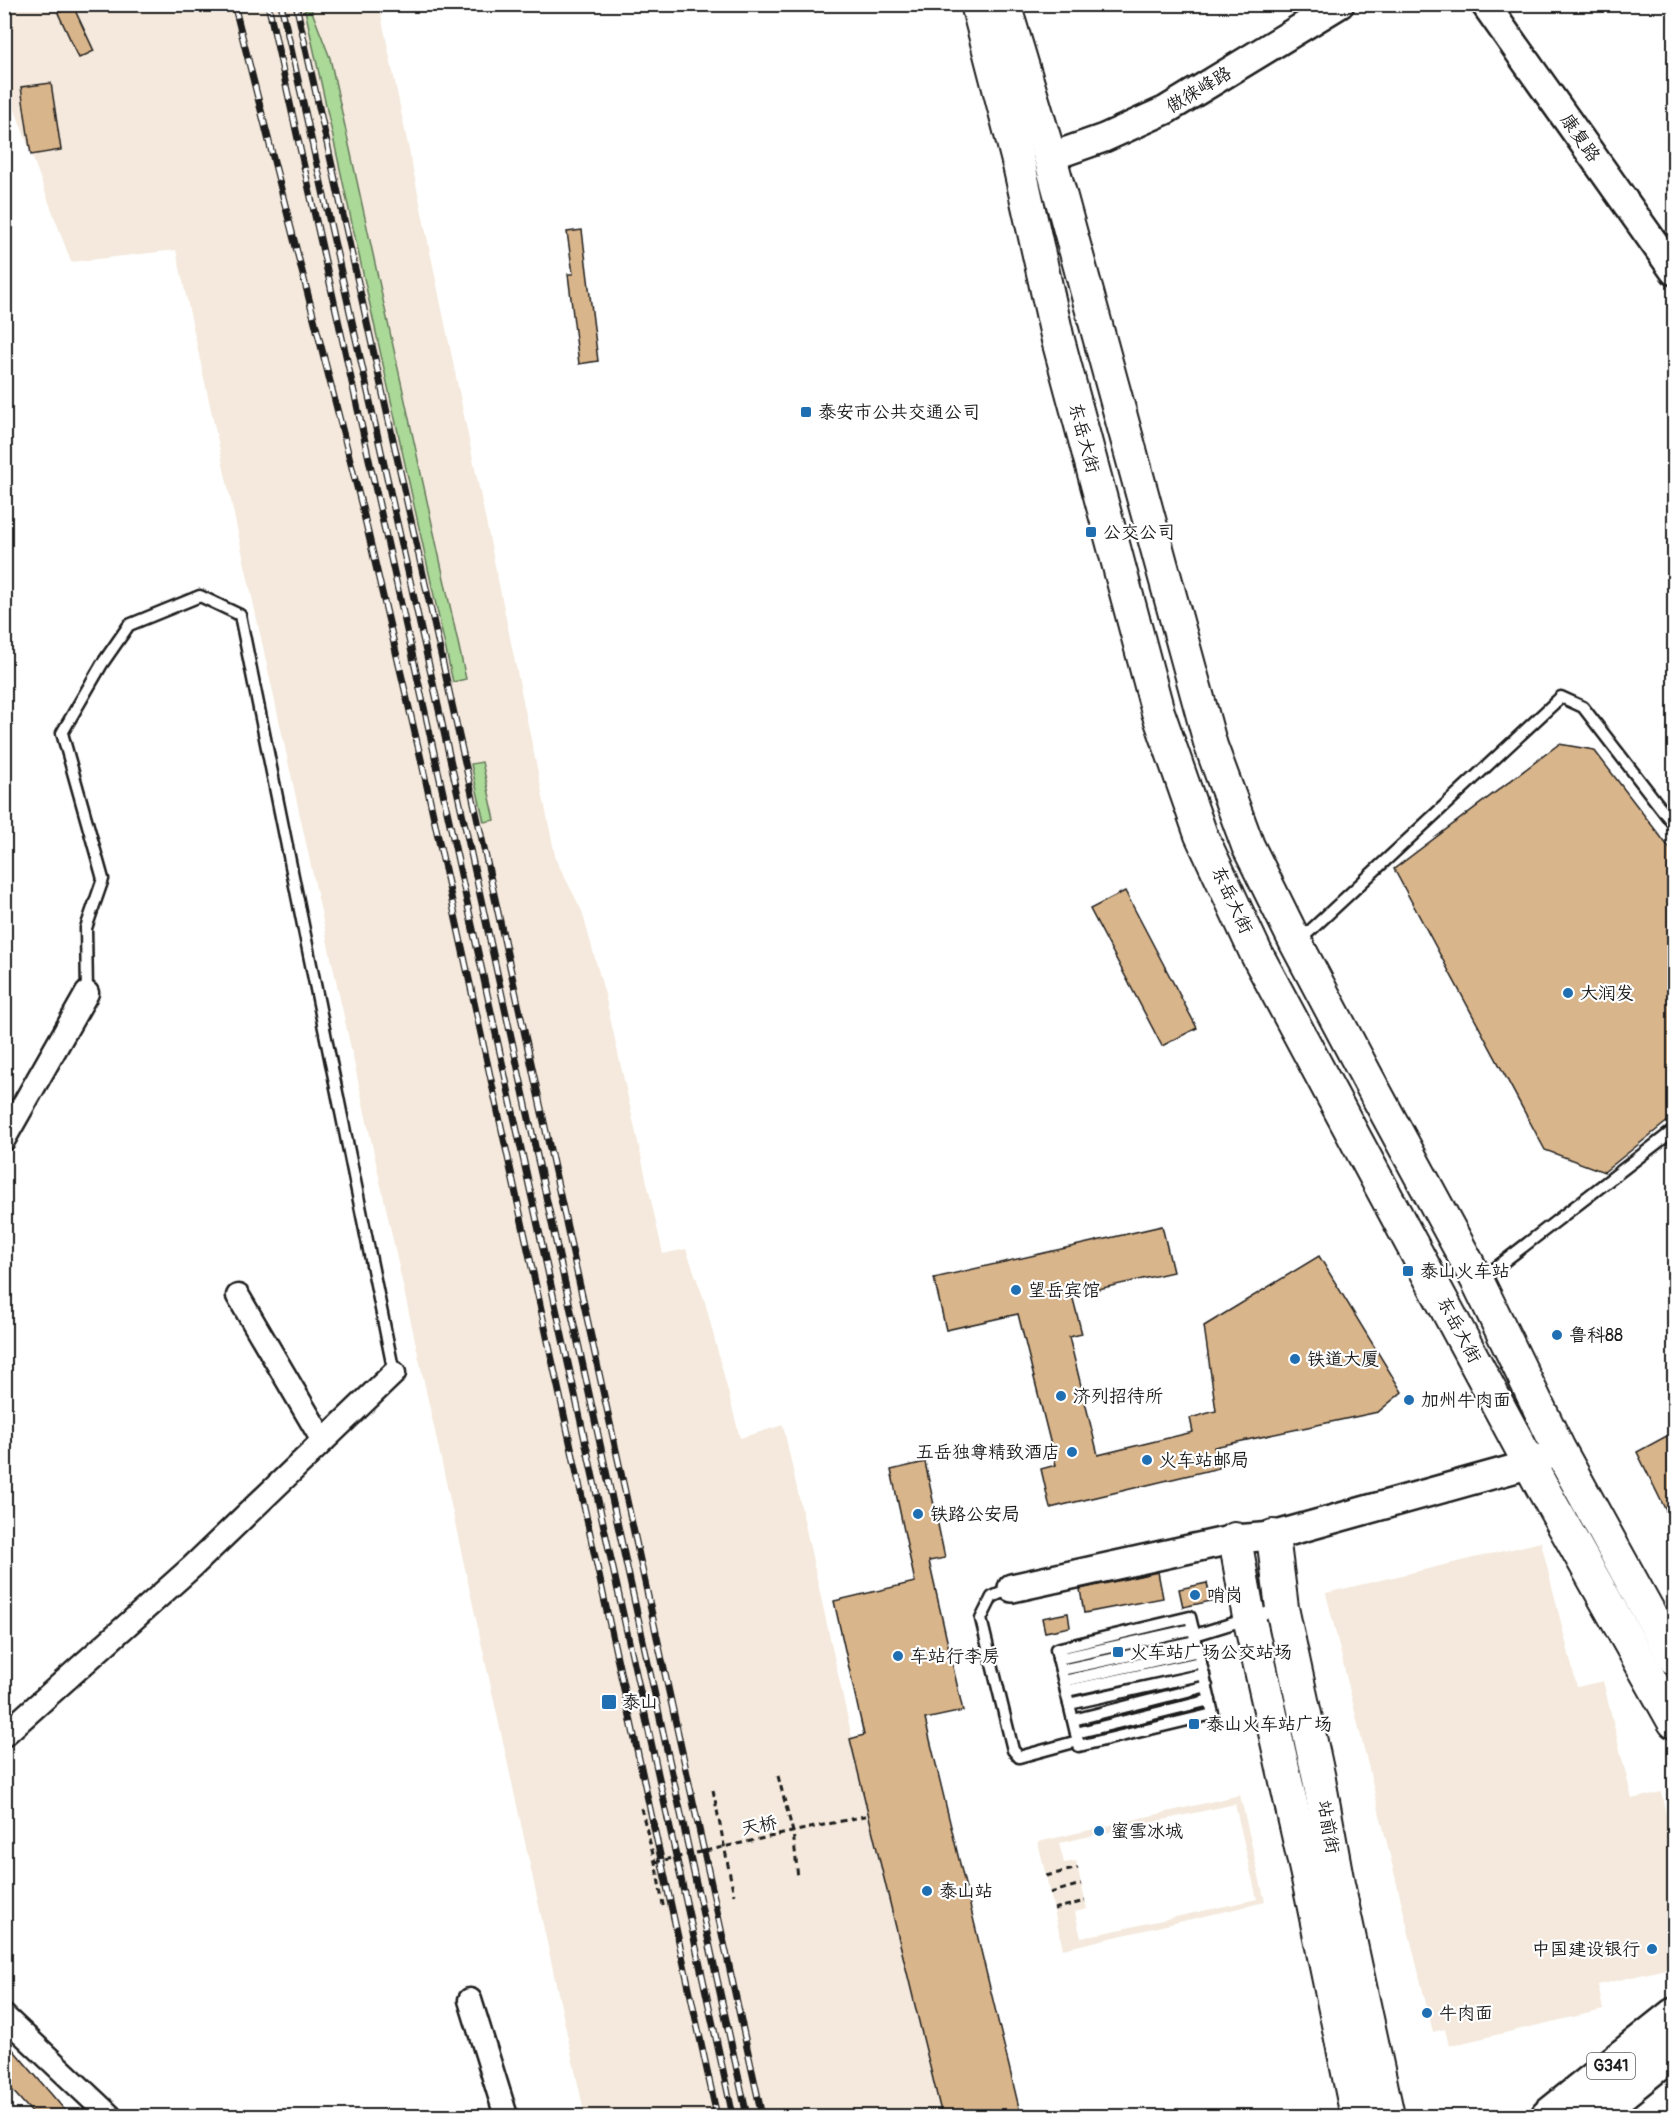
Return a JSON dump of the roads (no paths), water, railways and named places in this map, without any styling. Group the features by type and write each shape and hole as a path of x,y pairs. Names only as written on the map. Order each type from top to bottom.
{"highway":[{"name":"G341","path":"1548,2116 1674,2015"},
{"name":"G341","path":"1593,2116 1674,2051"}],"main road":[{"name":"东岳大街","path":"977,4 1019,165 1058,340 1155,701 1201,835 1256,953 1542,1487 1674,1722"},
{"name":"东岳大街","path":"1004,4 1050,157 1211,746 1248,846 1296,943 1478,1282 1559,1449 1674,1658"},
{"path":"1019,165 1050,157"},
{"name":"站前街","path":"1273,1536 1282,1608 1388,2116"},
{"name":"站前街","path":"1235,1539 1357,2116"}],"street":[{"name":"傲徕峰路","path":"1050,157 1104,138 1166,110 1340,4"},
{"name":"康复路","path":"1485,4 1674,271"},
{"path":"4,1139 87,993"},
{"path":"238,1296 323,1441"},
{"path":"4,1735 193,1566 394,1373"},
{"path":"1012,1588 1235,1539 1273,1536 1531,1464 1559,1449"},
{"path":"470,2000 506,2116"},
{"path":"4,2016 110,2116"}],"lane":[{"path":"87,993 86,928 103,879 62,733 102,664 129,625 200,596 240,615 394,1373"},
{"path":"1296,943 1561,697 1583,707 1674,825"},
{"path":"1478,1282 1674,1130"},
{"path":"1012,1588 992,1596 981,1619 1013,1750 1019,1757 1077,1737 1210,1700 1190,1617 1056,1649 1077,1737"},
{"path":"1062,1675 1196,1643 1250,1617 1282,1608"},
{"path":"1062,1675 1196,1643"},
{"path":"1069,1704 1204,1674"},
{"path":"1073,1720 1207,1686"}],"railway":[{"path":"234,4 363,511 421,759 717,2116"},
{"path":"268,4 733,2116"},
{"path":"281,4 465,826 747,2116"},
{"path":"296,4 762,2116"}],"place":[{"name":"泰安市公共交通公司","path":"806,412"},
{"name":"公交公司","path":"1091,532"},
{"name":"大润发","path":"1568,993"},
{"name":"泰山火车站","path":"1408,1271"},
{"name":"望岳宾馆","path":"1016,1290"},
{"name":"鲁科88","path":"1557,1335"},
{"name":"铁道大厦","path":"1295,1359"},
{"name":"济列招待所","path":"1061,1396"},
{"name":"加州牛肉面","path":"1409,1400"},
{"name":"五岳独尊精致酒店","path":"1072,1452"},
{"name":"火车站邮局","path":"1147,1460"},
{"name":"铁路公安局","path":"918,1514"},
{"name":"哨岗","path":"1195,1595"},
{"name":"火车站广场公交站场","path":"1118,1652"},
{"name":"车站行李房","path":"898,1656"},
{"name":"泰山","path":"609,1702"},
{"name":"泰山火车站广场","path":"1194,1724"},
{"name":"蜜雪冰城","path":"1099,1831"},
{"name":"泰山站","path":"927,1891"},
{"name":"中国建设银行","path":"1652,1949"},
{"name":"牛肉面","path":"1427,2013"}]}
